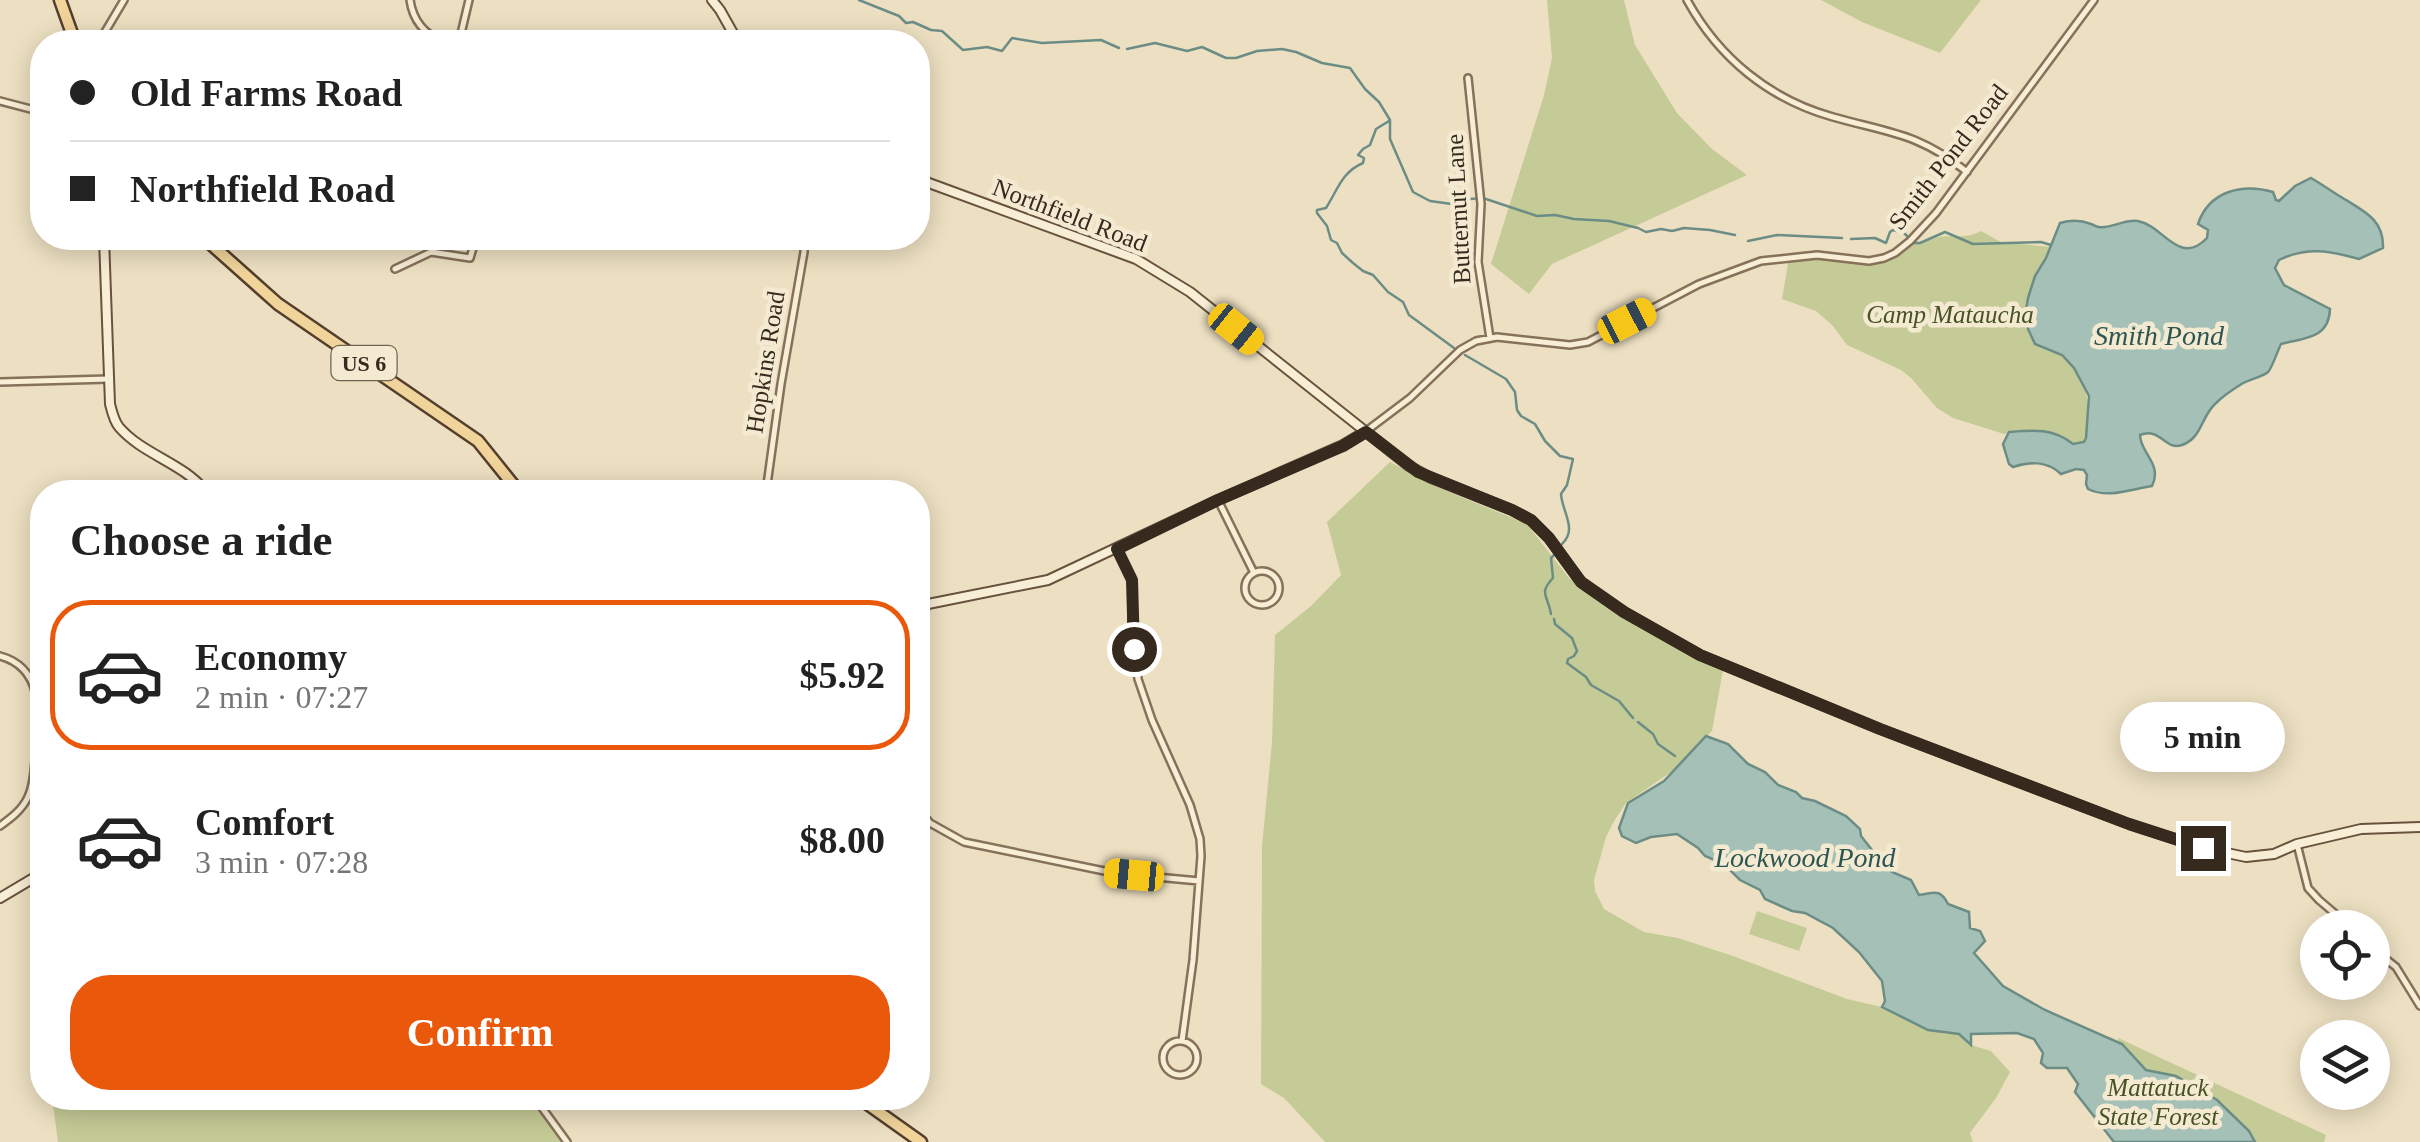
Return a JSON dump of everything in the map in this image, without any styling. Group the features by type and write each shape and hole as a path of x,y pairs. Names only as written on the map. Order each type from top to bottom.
{"main road":[{"path":"60,0 71,30"},
{"name":"US 6","path":"217,250 278,304 478,441 511,480"},
{"path":"876,1110 921,1142"}],"street":[{"path":"106,30 124,0"},
{"path":"410,0 412,12 423,30"},
{"path":"461,30 469,0"},
{"path":"712,0 731,30"},
{"path":"1687,0 1721,49 1773,92 1814,112 1914,138 1966,172"},
{"name":"Smith Pond Road","path":"1490,338 1576,345 1743,266 1812,255 1869,261 1884,258 1919,233 2094,0"},
{"name":"Butternut Lane","path":"1468,78 1481,198 1478,262 1490,338"},
{"path":"0,101 30,109"},
{"name":"Northfield Road","path":"930,183 1136,259 1190,292 1418,472 1531,520 1581,582 1624,612 1700,655 1880,729 2129,824 2203,848 2246,857 2264,856 2361,829 2420,827"},
{"path":"104,250 110,404 115,422 120,430 193,480"},
{"path":"395,269 431,252 466,259 473,250"},
{"name":"Hopkins Road","path":"768,480 804,250"},
{"path":"930,604 1048,580 1343,446 1410,398 1460,350 1490,338"},
{"path":"0,382 109,379"},
{"path":"1218,500 1254,573"},
{"path":"1117,549 1132,580 1138,679 1197,824 1201,856 1182,1041"},
{"path":"1268,572 1278,582 1277,594 1268,603 1255,603 1246,594 1246,582 1254,573 1268,572"},
{"path":"0,656 18,663 30,677"},
{"path":"0,826 18,812 30,791"},
{"path":"930,823 964,842 1114,873 1199,881"},
{"path":"2297,844 2308,888 2331,910"},
{"path":"0,898 30,881"},
{"path":"2390,963 2420,1006"},
{"path":"1182,1041 1193,1046 1197,1061 1189,1072 1178,1075 1169,1070 1164,1056 1168,1046 1182,1041"},
{"path":"544,1110 567,1142"}],"green space":[{"path":"1547,0 1624,0 1635,45 1677,113 1712,149 1747,175 1552,264 1529,294 1491,264 1552,58"},
{"path":"1821,0 1981,0 1940,53 1862,22"},
{"name":"Camp Mataucha","path":"1981,231 2001,242 2050,247 2030,294 2030,329 2035,344 2069,360 2077,370 2088,405 2084,442 2073,444 2040,431 2004,434 1953,418 1937,408 1901,370 1847,345 1816,311 1782,299 1789,258 1878,260 1913,244"},
{"path":"1390,462 1437,487 1527,524 1569,578 1599,601 1723,670 1712,731 1671,772 1626,803 1606,837 1594,880 1604,909 1644,932 1678,938 1847,999 1882,1007 1944,1034 1959,1034 1971,1045 1991,1051 2010,1072 1970,1133 1973,1142 1325,1142 1284,1098 1261,1084 1262,846 1272,742 1275,635 1341,575 1327,522"},
{"path":"1757,911 1807,928 1799,951 1749,934"},
{"name":"Mattatuck State Forest","path":"2118,1038 2326,1135 2324,1142 2117,1142"},
{"path":"54,1110 540,1110 563,1142 58,1142"}],"water":[{"name":"Smith Pond","path":"2311,178 2367,213 2383,239 2383,248 2359,259 2319,251 2279,260 2275,268 2284,285 2330,309 2329,319 2320,332 2281,344 2268,372 2243,383 2218,401 2189,442 2176,446 2153,434 2140,435 2155,471 2152,486 2096,492 2088,489 2084,470 2061,474 2044,464 2009,464 2003,444 2009,432 2050,433 2073,444 2086,438 2089,396 2074,368 2062,355 2035,344 2028,329 2028,298 2060,223 2079,221 2104,227 2138,221 2188,248 2207,238 2208,230 2198,224 2218,197 2239,189 2261,189 2273,192 2279,201"},
{"name":"Lockwood Pond","path":"1706,736 1728,744 1778,785 1846,816 1860,829 1861,836 1883,864 1911,880 1919,895 1939,894 1948,904 1969,912 1970,928 1980,931 1985,941 1974,953 2003,986 2045,1010 2122,1044 2146,1070 2176,1076 2217,1100 2255,1142 2114,1142 2075,1092 2078,1084 2067,1068 2047,1068 2041,1063 2043,1053 2034,1039 2017,1033 1971,1034 1971,1045 1959,1034 1928,1030 1882,1007 1882,981 1833,928 1765,899 1760,890 1677,834 1636,843 1622,836 1619,828 1628,803 1664,781"}],"waterway":[{"path":"859,0 899,16 906,23 942,31 963,50 987,47 1002,51 1012,38 1042,43 1101,40 1119,48"},
{"path":"1127,49 1155,43 1187,51 1202,47 1226,58 1282,49 1350,68 1390,120 1390,139 1413,192 1430,201 1459,205 1483,198 1537,216 1609,221 1646,232 1684,228 1735,235"},
{"path":"1389,121 1376,129 1370,145 1358,155 1364,158 1363,163 1345,176 1326,208 1317,213 1342,253 1403,302 1409,315 1454,348"},
{"path":"1851,239 1875,238 1886,243 1893,230 1909,238"},
{"path":"1914,243 1945,232 1973,244 2051,245"},
{"path":"1748,241 1777,235 1842,238"},
{"path":"1465,355 1506,379 1515,392 1521,416 1535,424 1560,456 1573,459 1561,494 1569,526 1562,544"},
{"path":"1551,614 1545,591 1553,578 1551,558 1556,553"},
{"path":"1554,619 1572,638 1577,651 1567,663 1591,685 1619,701 1633,718"},
{"path":"1638,722 1675,756"}],"route":[{"path":"1134,649 1132,580 1117,549 1366,432 1418,472 1531,520 1581,582 1624,612 1700,655 1880,729 2129,824 2203,848"}]}
